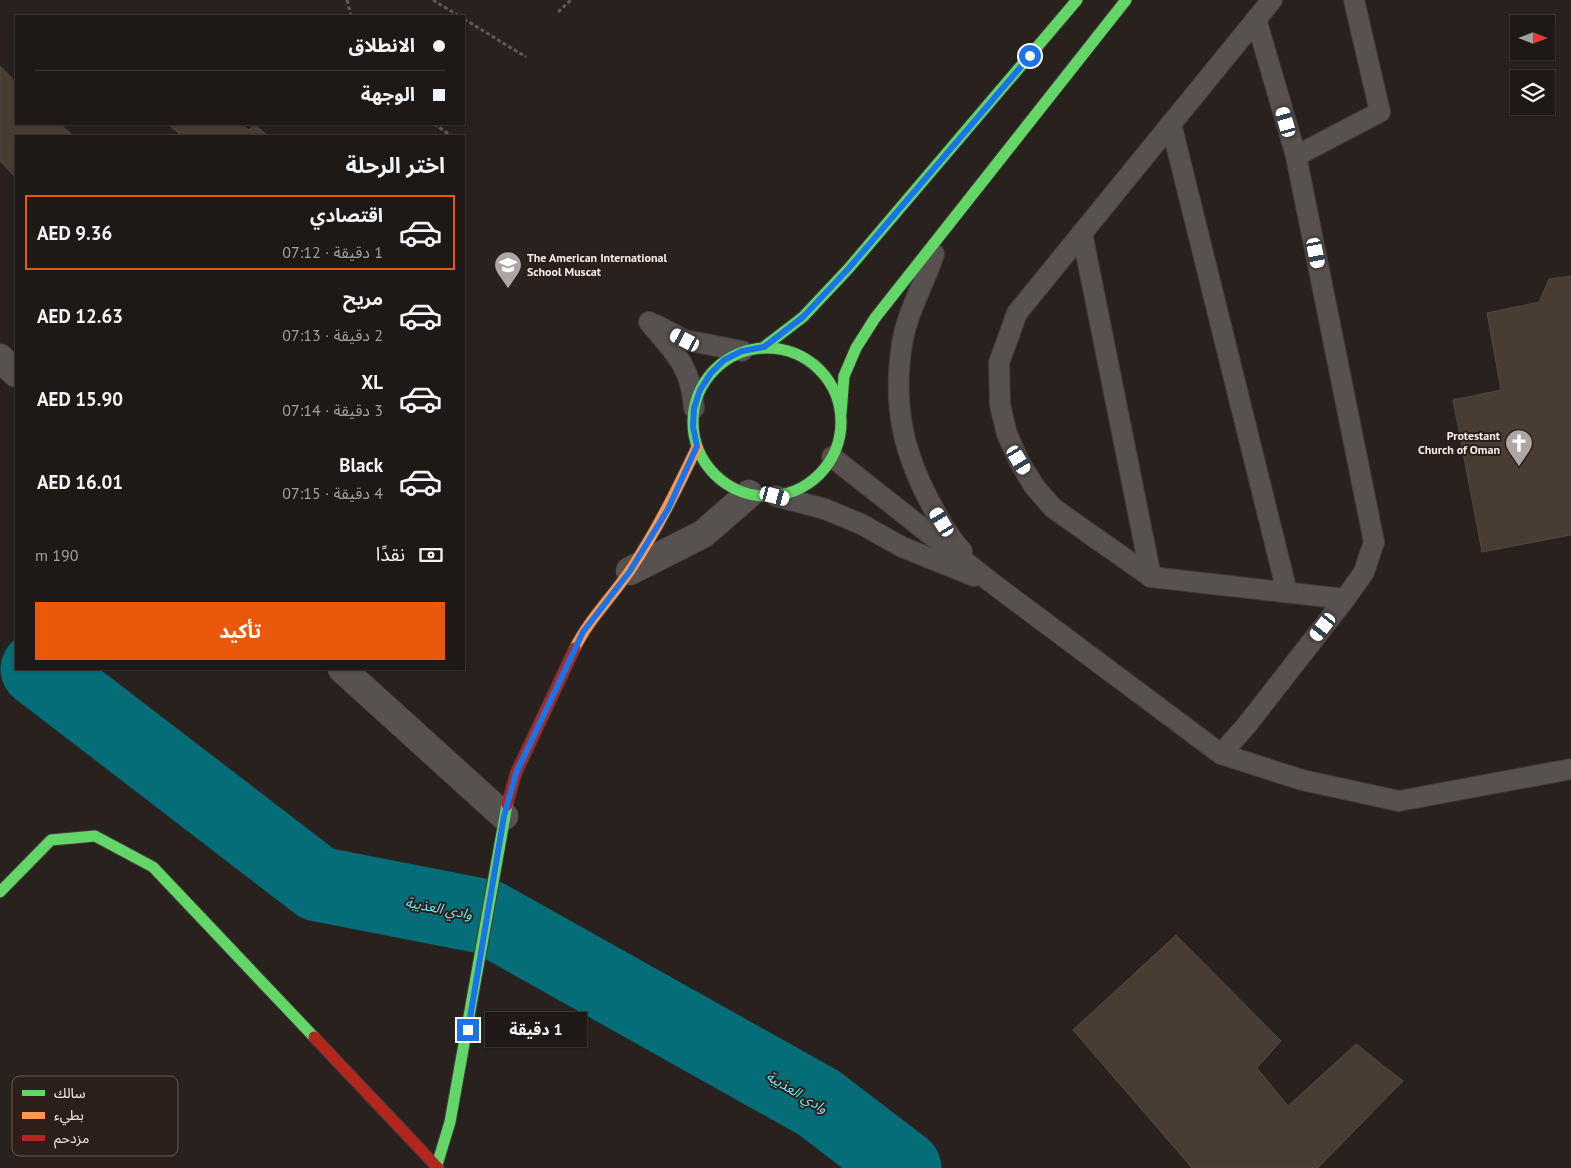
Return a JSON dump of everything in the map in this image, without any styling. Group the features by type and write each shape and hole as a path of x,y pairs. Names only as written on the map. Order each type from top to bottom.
{"street":[{"path":"764,347 803,317 849,268 1077,0"},
{"path":"630,571 703,534 762,495 798,489 818,476 832,457 839,436 844,376 856,348 875,318 1126,0"},
{"path":"762,495 727,485 708,468 697,446 693,427 694,408 700,390 711,373 724,360 742,351 764,347 786,350 806,358 823,373 834,392 841,413"},
{"path":"0,358 15,372"},
{"path":"437,1167 450,1122 475,993 504,816 516,773 583,632 630,571 668,509 697,446"},
{"path":"343,670 504,816"},
{"path":"0,892 51,840 95,836 153,867 437,1167"}],"lane":[{"path":"1272,0 1016,313 998,363 1000,405 1007,434 1019,460 1034,486 1052,508 1151,577 1345,599"},
{"path":"1296,156 1380,112 1354,0"},
{"path":"1221,754 1246,726 1345,599 1364,572 1374,542 1296,156 1256,19"},
{"path":"1171,124 1287,592"},
{"path":"1082,233 1151,577"},
{"path":"941,234 932,262 914,299 902,343 898,397 904,443 918,481 959,548 992,583"},
{"path":"694,408 693,387 688,372 649,322 685,340 742,351"},
{"path":"832,457 992,583 1221,754 1302,780 1399,801 1571,769"},
{"path":"762,495 826,509 861,524 902,547 992,583"}],"path":[{"path":"348,0 351,15"},
{"path":"432,0 457,15"},
{"path":"558,12 571,0"},
{"path":"465,20 526,57"},
{"path":"436,125 450,135"}],"building":[{"path":"0,66 15,81 15,125 61,125 72,135 15,135 15,177 0,161"},
{"path":"242,125 249,130 255,125 267,135 181,135 170,126"},
{"name":"Protestant Church of Oman","path":"1571,276 1571,535 1482,552 1453,400 1501,390 1487,313 1539,302 1549,279"},
{"path":"1176,935 1281,1041 1257,1068 1288,1106 1356,1044 1403,1081 1318,1168 1192,1168 1073,1030"}],"waterway":[{"name":"وادي العذيبة","path":"39,670 318,884 487,917 819,1103 904,1168"}],"traffic: fast":[{"path":"764,347 803,317 849,268 1077,0"},
{"path":"841,413 844,376 856,348 875,318 1126,0"},
{"path":"767,348 795,354 819,370 835,394 841,422 835,450 819,474 795,490 767,496 739,490 715,474 699,450 693,422 699,394 715,370 739,354 767,348"},
{"path":"436,1168 450,1122 507,805"},
{"path":"0,892 51,840 95,836 153,867 314,1037"}],"traffic: slow":[{"path":"575,648 587,627 624,579 640,554 666,509 697,447"}],"traffic: jam":[{"path":"507,805 516,773 575,648"},
{"path":"314,1037 438,1168"}],"place":[{"name":"The American International School Muscat","path":"508,289"},
{"name":"Protestant Church of Oman","path":"1519,467"}],"route":[{"path":"468,1030 504,816 516,773 583,632 630,571 668,509 697,446 693,427 694,408 700,390 711,373 724,360 742,351 764,347 803,317 849,268 1030,56"}]}
